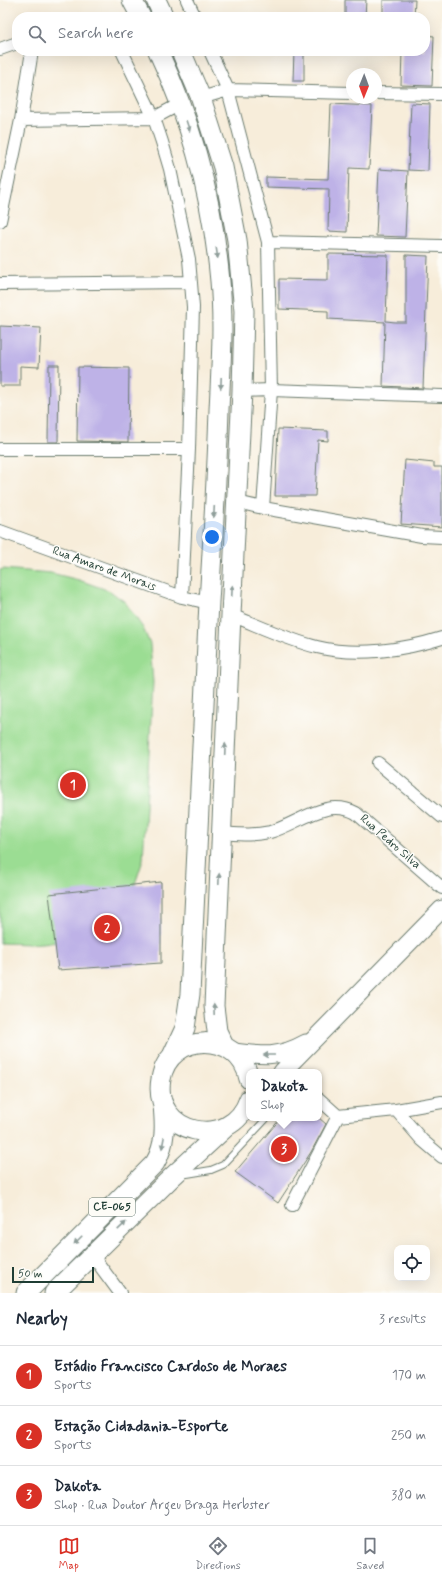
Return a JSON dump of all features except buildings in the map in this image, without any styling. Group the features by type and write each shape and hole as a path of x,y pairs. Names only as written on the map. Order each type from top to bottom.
{"main road":[{"path":"132,0 138,12"},
{"path":"156,0 162,12"},
{"name":"CE-065","path":"26,1293 155,1163 161,1154 164,1140 163,1105 160,1092 161,1079 165,1067 172,1056 185,1028 190,994 222,354 220,283 212,221 196,149 173,83 160,56"},
{"path":"183,56 201,98 223,167 237,240 244,311 242,391 214,1006 217,1031 229,1049 243,1063 246,1071"},
{"path":"172,1056 181,1049 205,1042 229,1049"},
{"name":"CE-065","path":"163,1105 178,1123 195,1130 201,1132 214,1131 226,1127"},
{"name":"CE-065","path":"54,1293 173,1176 226,1127 237,1119 246,1108"}],"street":[{"path":"187,0 193,12"},
{"path":"0,49 12,45"},
{"path":"0,221 21,120 31,56"},
{"path":"124,56 154,118 170,169 189,259 193,307 189,449 182,597"},
{"path":"212,56 228,90 268,242 271,390 263,508"},
{"path":"201,98 228,90 346,92"},
{"path":"382,93 442,94"},
{"path":"21,120 154,118 180,104"},
{"path":"268,242 442,246"},
{"path":"0,284 191,282"},
{"path":"242,391 271,390 442,396"},
{"path":"0,449 189,449"},
{"path":"237,502 263,508 422,536 442,537"},
{"name":"Rua Amaro de Morais","path":"0,531 182,597 209,602"},
{"path":"231,615 318,647 347,651 373,651 402,648 442,638"},
{"path":"378,764 442,817"},
{"name":"Rua Pedro Silva","path":"221,833 246,835 271,832 304,816 327,809 349,809 356,813 442,888"},
{"path":"287,1069 442,909"},
{"path":"229,1049 250,1054 277,1055 300,1046 318,1036"},
{"path":"322,1102 338,1116 396,1110 442,1102"},
{"path":"396,1110 422,1140 442,1157"},
{"path":"292,1205 338,1116"},
{"path":"92,1255 120,1293"}],"lane":[{"path":"173,1176 199,1173 223,1165 265,1121"}],"green space":[{"path":"0,570 51,573 79,580 110,591 125,602 143,628 150,644 153,682 143,860 135,884 122,904 74,937 54,942 30,944 0,943"}],"place":[{"name":"Estádio Francisco Cardoso de Moraes","path":"73,785"},
{"name":"Estação Cidadania-Esporte","path":"107,928"},
{"name":"Dakota","path":"284,1149"}]}
